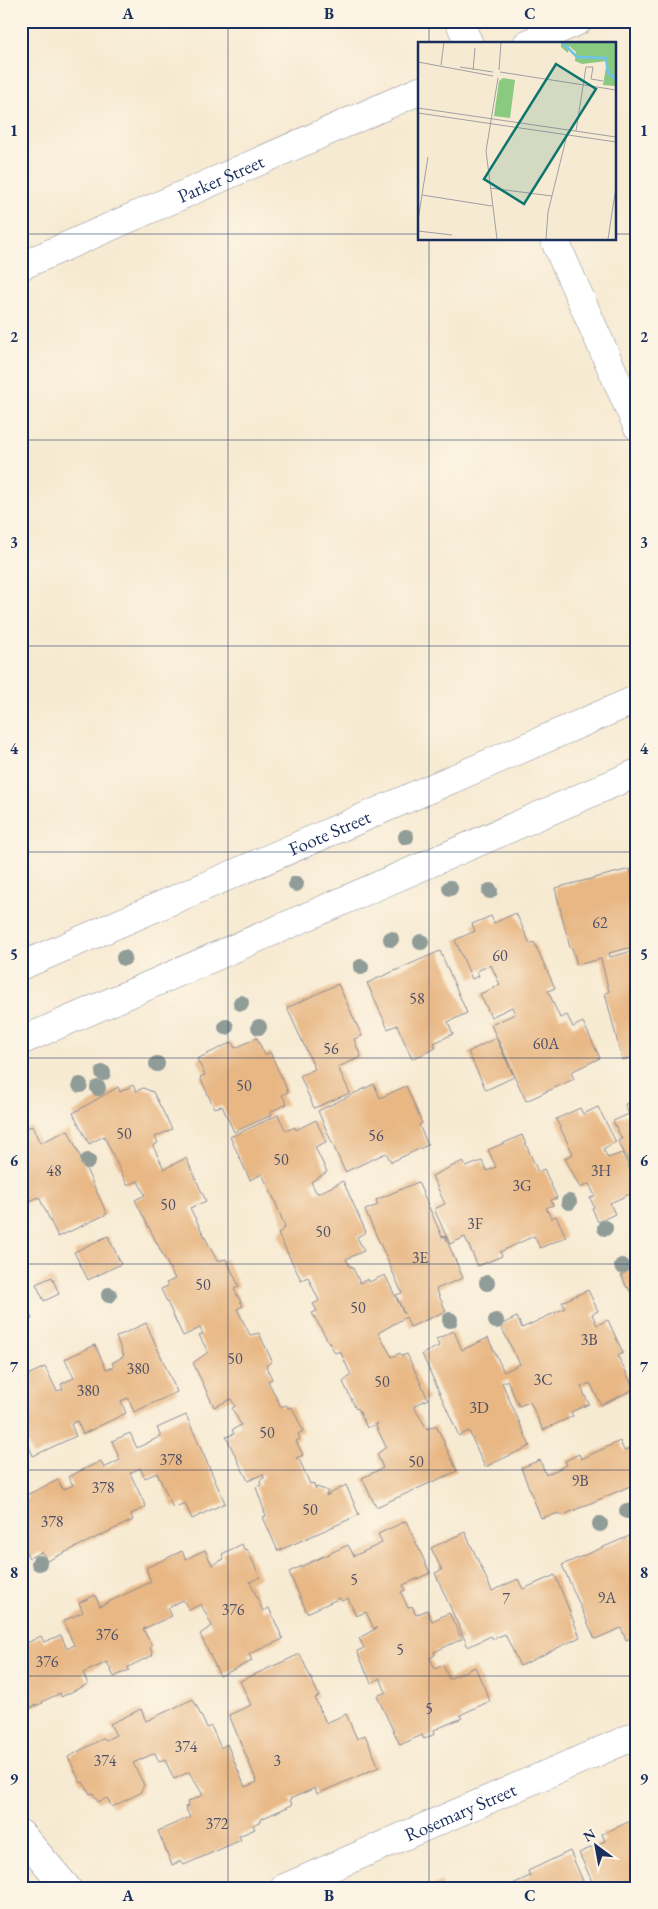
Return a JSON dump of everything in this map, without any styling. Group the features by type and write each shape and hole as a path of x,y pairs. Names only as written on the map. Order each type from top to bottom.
{"main road":[{"path":"460,21 468,42"},
{"path":"531,42 578,21"},
{"name":"Parker Street","path":"21,266 418,91"},
{"path":"554,240 637,426"},
{"name":"Foote Street","path":"21,966 637,698"},
{"path":"21,1040 637,773"},
{"name":"Rosemary Street","path":"284,1888 637,1735"},
{"path":"21,1834 67,1888"}],"building":[{"path":"630,869 637,898 637,946 609,953 610,957 637,950 637,1056 622,1060 605,993 609,992 601,959 577,965 572,948 570,948 555,888"},
{"path":"516,913 530,944 534,942 555,988 548,991 560,1018 567,1015 573,1027 583,1022 600,1058 571,1072 574,1079 526,1101 491,1025 515,1014 512,1007 491,1017 480,994 500,985 491,965 477,971 479,976 472,979 455,940 475,931 472,924 491,916 494,923"},
{"path":"440,951 467,1013 448,1022 453,1034 434,1043 436,1048 412,1059 397,1025 388,1029 367,983"},
{"path":"338,984 362,1036 354,1039 361,1057 338,1067 350,1093 314,1108 300,1076 315,1069 287,1008"},
{"path":"257,1038 265,1055 270,1052 288,1092 282,1095 287,1104 270,1112 272,1115 234,1132 222,1106 214,1108 200,1077 205,1075 197,1059 232,1042 235,1048"},
{"path":"496,1038 514,1077 486,1090 468,1052"},
{"path":"374,1084 380,1098 406,1086 422,1123 419,1125 428,1145 391,1162 386,1153 345,1172 318,1111"},
{"path":"133,1085 136,1091 143,1088 153,1092 172,1129 155,1137 158,1143 153,1146 164,1169 186,1158 206,1201 190,1208 217,1261 226,1259 239,1286 234,1289 243,1306 237,1309 250,1335 259,1333 272,1361 266,1366 272,1379 268,1381 281,1407 286,1405 288,1408 292,1407 303,1431 298,1434 300,1439 296,1441 303,1455 296,1458 300,1461 310,1484 313,1483 316,1489 317,1487 328,1491 326,1496 346,1485 359,1515 278,1551 263,1517 266,1516 256,1487 261,1485 260,1480 264,1478 263,1474 248,1481 226,1437 234,1434 232,1430 241,1425 232,1408 235,1406 231,1399 214,1407 193,1363 208,1352 199,1335 203,1334 200,1328 183,1336 161,1289 168,1286 166,1283 175,1279 135,1200 145,1195 138,1181 127,1185 104,1136 89,1144 73,1113 118,1087 120,1092"},
{"path":"637,1098 637,1180 618,1140 622,1139 613,1121 629,1114 625,1104"},
{"path":"598,1107 616,1142 603,1149 608,1158 622,1153 637,1183 637,1191 610,1203 615,1214 598,1222 590,1198 595,1196 589,1184 580,1188 565,1158 573,1154 556,1119 580,1108 583,1114"},
{"path":"278,1115 286,1131 295,1127 296,1130 316,1120 326,1142 315,1147 327,1172 311,1182 316,1192 319,1193 343,1181 366,1232 357,1237 364,1251 346,1259 350,1267 352,1266 360,1283 368,1279 369,1282 385,1275 404,1314 396,1295 402,1293 365,1210 378,1205 376,1200 418,1182 442,1237 445,1236 463,1278 436,1289 446,1311 410,1327 406,1317 378,1333 392,1357 400,1353 402,1356 407,1354 428,1399 414,1406 415,1409 427,1429 436,1425 457,1471 376,1507 362,1478 383,1468 377,1454 386,1447 376,1426 378,1423 367,1428 358,1408 356,1409 343,1382 351,1375 340,1351 335,1353 312,1313 317,1311 313,1304 319,1301 308,1277 301,1280 278,1234 285,1227 275,1201 262,1174 250,1180 230,1137"},
{"path":"32,1126 40,1143 68,1130 107,1214 58,1237 39,1197 21,1205 21,1130"},
{"path":"522,1135 538,1172 544,1169 557,1198 551,1200 553,1205 546,1208 551,1218 556,1216 566,1237 540,1248 534,1236 500,1252 502,1256 478,1266 465,1237 450,1244 434,1209 445,1204 432,1176 463,1161 466,1167 482,1161 487,1171 496,1167 488,1150"},
{"path":"108,1236 121,1264 88,1280 74,1252"},
{"path":"637,1267 637,1294 635,1290 631,1293 627,1288 621,1274"},
{"path":"21,1274 27,1287 25,1293 21,1294"},
{"path":"52,1277 59,1294 44,1301 36,1284"},
{"path":"588,1290 598,1311 592,1314 597,1325 608,1320 623,1353 618,1356 634,1389 601,1405 590,1383 581,1387 589,1404 571,1412 573,1416 543,1430 530,1402 519,1406 507,1380 502,1383 530,1446 485,1467 469,1431 459,1436 422,1354 439,1346 436,1339 454,1331 462,1350 488,1338 504,1372 520,1364 500,1325 517,1317 522,1328 565,1308 562,1302"},
{"path":"21,1296 32,1319 21,1324"},
{"path":"146,1323 177,1392 134,1412 128,1398 121,1401 126,1413 83,1434 77,1421 71,1424 76,1436 33,1456 27,1442 21,1446 21,1402 24,1401 21,1394 21,1378 45,1367 57,1391 63,1389 61,1384 74,1378 65,1359 95,1345 106,1369 114,1367 112,1363 124,1356 116,1337"},
{"path":"186,1415 225,1503 192,1519 185,1503 173,1508 157,1473 145,1478 140,1468 130,1473 146,1507 131,1514 133,1520 47,1561 42,1552 29,1558 21,1542 21,1503 28,1499 26,1495 58,1480 63,1490 73,1485 68,1477 101,1461 104,1468 120,1460 112,1441 130,1433 137,1448 161,1436 157,1428"},
{"path":"620,1441 624,1451 637,1445 637,1483 561,1516 560,1513 541,1518 521,1468 540,1460 546,1475 567,1465 565,1461 579,1454 581,1459"},
{"path":"406,1521 430,1573 403,1585 405,1590 401,1592 408,1608 412,1606 416,1615 427,1610 432,1621 449,1613 462,1639 434,1652 435,1655 430,1658 435,1669 443,1665 449,1679 475,1667 490,1701 460,1715 462,1718 434,1730 435,1734 424,1739 422,1735 400,1745 377,1696 386,1692 380,1678 371,1683 357,1651 364,1648 359,1638 377,1628 374,1629 366,1612 356,1616 348,1598 342,1601 340,1598 307,1613 289,1572 348,1545 354,1556 382,1543 378,1534"},
{"path":"465,1532 492,1591 518,1579 523,1589 555,1575 580,1637 520,1666 505,1634 493,1639 491,1636 468,1647 435,1573 442,1570 431,1548"},
{"path":"634,1534 637,1539 637,1635 626,1640 621,1628 595,1639 562,1565"},
{"path":"242,1544 244,1550 247,1549 260,1577 250,1582 263,1611 269,1608 283,1639 249,1654 252,1661 220,1676 200,1634 212,1626 201,1604 189,1610 183,1600 168,1608 172,1616 143,1629 152,1646 150,1647 153,1655 128,1667 129,1670 114,1677 107,1662 83,1673 88,1684 61,1697 60,1693 43,1703 24,1710 21,1703 21,1631 27,1643 41,1636 44,1642 61,1635 67,1649 74,1645 63,1621 83,1612 79,1603 95,1595 100,1606 151,1582 146,1568 182,1551 186,1559 205,1550 212,1565 224,1559 222,1554"},
{"path":"300,1654 319,1696 315,1698 326,1723 346,1714 357,1739 365,1735 379,1767 317,1794 315,1788 290,1799 292,1805 261,1819 261,1821 253,1825 255,1829 239,1836 241,1840 184,1865 181,1861 172,1865 158,1831 190,1817 185,1807 188,1806 187,1802 203,1795 189,1772 174,1779 165,1760 159,1762 155,1753 133,1763 144,1785 140,1793 112,1807 107,1798 98,1802 93,1793 90,1794 83,1782 81,1783 68,1757 104,1738 106,1740 116,1735 110,1724 141,1709 146,1721 193,1699 207,1728 211,1726 221,1748 227,1744 245,1787 257,1782 229,1715 251,1705 240,1681"},
{"path":"635,1819 637,1883 627,1888 595,1888 579,1853 605,1841 602,1834"},
{"path":"570,1851 586,1888 504,1888 530,1876 528,1871"},
{"path":"441,1882 443,1888 428,1888"}]}
